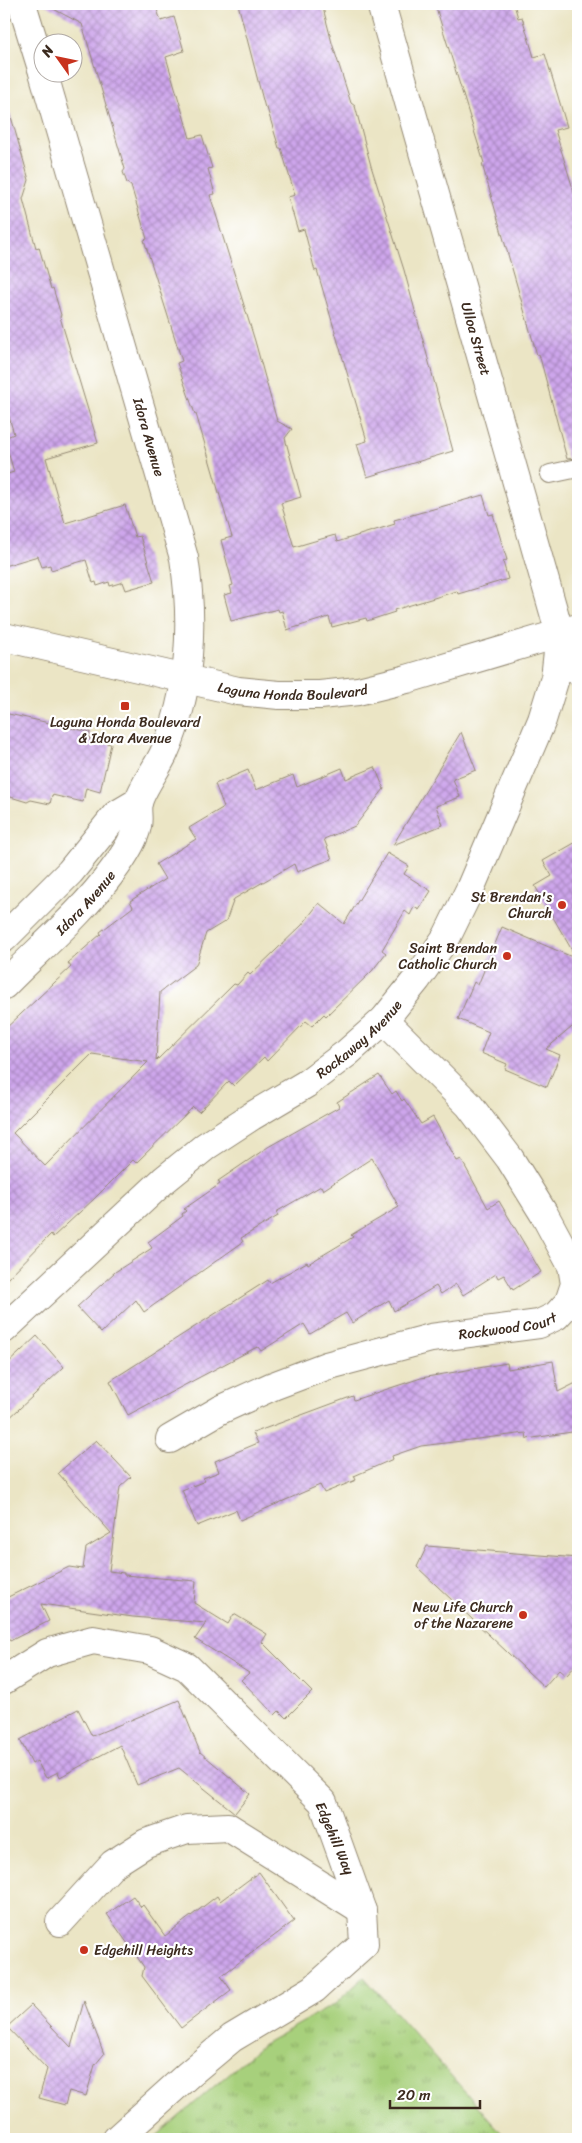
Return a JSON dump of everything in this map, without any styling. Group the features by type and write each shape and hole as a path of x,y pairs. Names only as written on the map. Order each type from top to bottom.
{"street":[{"name":"Idora Avenue","path":"22,4 32,36"},
{"name":"Ulloa Street","path":"381,4 569,631 578,671"},
{"name":"Idora Avenue","path":"4,984 93,897 129,846 137,826 138,802 164,752 176,718 185,680 189,632 189,590 184,558 46,82"},
{"name":"Laguna Honda Boulevard","path":"4,637 238,691 279,695 320,695 358,691 407,679 569,631"},
{"name":"Rockaway Avenue","path":"4,1329 164,1180 206,1146 306,1084 347,1054 384,1020 417,980 448,936 470,889 542,720 569,631"},
{"path":"4,938 70,872 116,815 138,802"},
{"name":"Rockwood Court","path":"170,1440 220,1410 273,1386 326,1366 431,1338 539,1324 556,1316 569,1302 575,1284 572,1266 544,1214 510,1159 469,1105 384,1020"},
{"name":"Edgehill Way","path":"4,1680 47,1653 93,1640 150,1650 187,1667 322,1802 362,1911 364,1944 344,1964 314,1989 232,2038 117,2139"},
{"path":"60,1922 113,1864 146,1843 187,1830 228,1827 362,1911"}],"lane":[{"path":"550,474 578,468"}],"green space":[{"path":"364,1977 507,2139 153,2139 262,2045 335,2004"}],"building":[{"path":"44,4 155,4 161,21 174,17 184,51 166,57 190,138 202,135 212,168 208,169 215,194 210,195 255,341 277,421 292,429 285,438 301,497 281,503 294,547 335,535 337,542 395,524 394,520 483,495 489,515 493,514 507,560 503,562 508,579 458,594 457,591 394,610 395,612 367,621 366,618 332,627 329,617 287,630 282,611 279,612 278,609 231,621 224,595 232,593 230,586 233,585 221,540 232,537 196,414 177,363 182,361 144,240 147,239 131,186 127,183 123,172 125,169 82,24"},
{"path":"238,4 322,4 332,43 351,103 355,106 371,166 404,270 453,451 367,477 357,444 367,441 304,229 298,231 288,197 295,195 281,148 279,148 267,108 265,108"},
{"path":"435,4 514,4 518,18 522,17 534,57 545,54 567,127 555,130 578,205 578,458 567,459 539,354 537,355 482,164 484,163"},
{"path":"10,113 29,180 23,199 36,248 39,247 51,289 53,288 98,443 46,458 65,523 125,505 135,537 140,536 154,582 126,590 123,582 110,586 109,582 97,586 96,582 93,583 86,560 51,570 50,565 42,567 38,556 4,566 4,475 14,472 4,438 14,434 4,400 4,114"},
{"path":"4,713 90,732 89,739 111,744 100,792 86,788 83,802 52,795 50,804 31,800 27,802 4,795"},
{"path":"461,732 476,770 453,779 460,797 436,806 443,825 393,845"},
{"path":"375,767 384,789 355,826 324,839 332,859 297,872 294,864 234,899 226,921 206,933 196,965 160,992 156,1061 234,984 237,985 248,973 250,975 302,925 319,903 344,924 387,853 409,866 404,874 431,891 419,910 414,907 410,915 405,911 382,950 386,953 372,971 326,1016 324,1014 312,1026 306,1021 267,1061 264,1057 234,1086 229,1081 199,1112 193,1107 136,1163 133,1160 53,1237 51,1234 4,1282 4,1030 71,967 68,963 101,934 100,932 133,907 130,901 165,879 156,864 196,839 189,828 224,807 215,784 248,770 256,790 293,775 297,787 342,768 346,779","holes":["92,1054 148,1062 45,1166 13,1133"]},
{"path":"578,841 578,1022 546,1049 560,1055 547,1087 505,1069 507,1064 481,1053 489,1032 458,1019 474,982 478,985 502,927 577,959 535,886 552,876 543,861"},
{"path":"379,1075 392,1094 396,1091 402,1101 404,1099 421,1124 433,1117 457,1161 461,1159 488,1208 499,1201 541,1272 513,1290 504,1275 498,1278 496,1274 463,1295 456,1284 441,1294 436,1286 394,1311 389,1300 352,1323 346,1313 310,1334 304,1324 261,1351 258,1347 255,1348 128,1415 110,1381 268,1280 270,1283 307,1262 308,1264 353,1237 351,1235 399,1207 372,1158 323,1190 321,1186 276,1212 278,1216 241,1238 243,1242 144,1312 136,1300 101,1333 77,1307 115,1272 152,1248 148,1242 183,1216 182,1214 186,1211 184,1209 220,1184 218,1181 268,1147 339,1107 337,1102"},
{"path":"37,1336 64,1367 4,1423 4,1367"},
{"path":"553,1361 558,1392 578,1382 578,1431 527,1439 526,1433 421,1446 392,1456 393,1459 354,1476 356,1480 324,1493 320,1485 240,1520 236,1510 197,1526 182,1490 205,1481 203,1478 219,1472 215,1461 258,1443 253,1433 353,1396 354,1400 421,1378 507,1363 508,1369"},
{"path":"96,1440 131,1477 120,1487 109,1571 124,1573 124,1575 196,1581 194,1603 228,1624 234,1614 267,1634 262,1642 312,1692 286,1718 279,1711 275,1715 241,1680 249,1673 195,1639 206,1623 133,1617 41,1604 49,1621 10,1641 4,1628 4,1599 69,1567 83,1569 86,1548 111,1533 58,1473"},
{"name":"New Life Church of the Nazarene","path":"427,1546 578,1558 578,1663 566,1676 559,1670 544,1687 417,1567"},
{"path":"179,1700 200,1752 250,1794 235,1813 179,1768 137,1785 120,1745 60,1777 58,1772 46,1778 37,1761 32,1764 20,1740 78,1709 92,1736"},
{"path":"259,1872 294,1921 221,1976 231,1990 181,2028 142,1976 144,1967 107,1914 133,1896 141,1907 143,1905 165,1936 217,1896 220,1901"},
{"path":"84,2001 104,2054 95,2065 86,2096 69,2091 65,2105 39,2098 47,2069 7,2027 31,2005 71,2047"}],"place":[{"name":"Laguna Honda Boulevard & Idora Avenue","path":"125,706"},
{"name":"St Brendan's Church","path":"562,905"},
{"name":"Saint Brendan Catholic Church","path":"507,956"},
{"name":"New Life Church of the Nazarene","path":"523,1615"},
{"name":"Edgehill Heights","path":"84,1950"}]}
